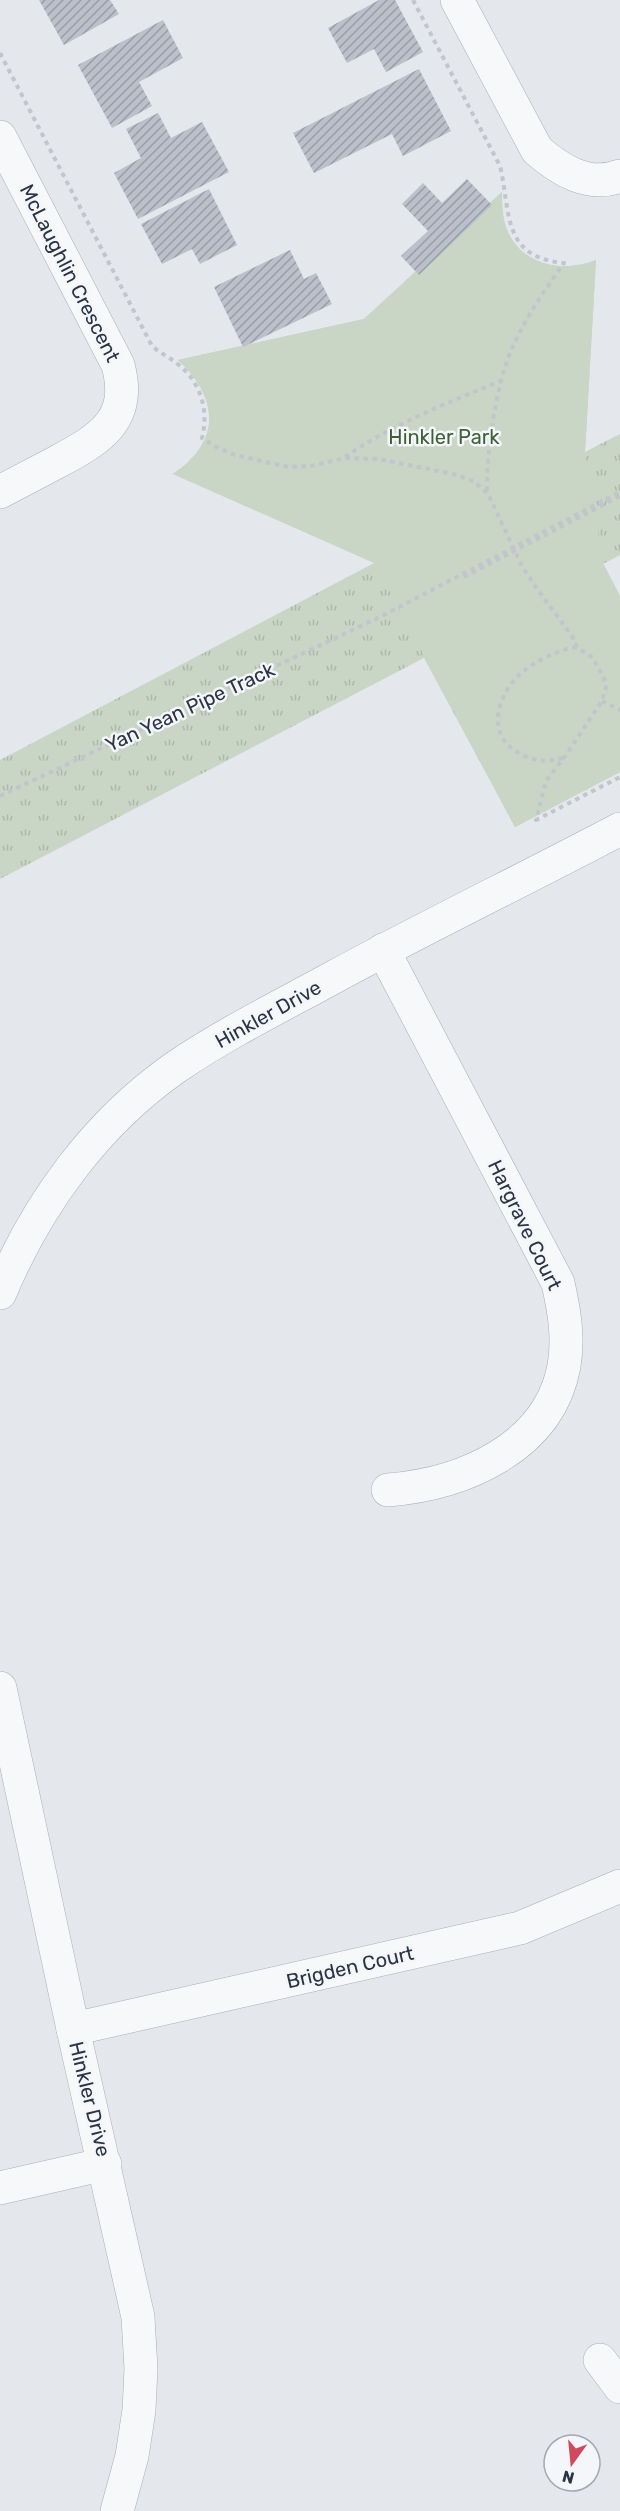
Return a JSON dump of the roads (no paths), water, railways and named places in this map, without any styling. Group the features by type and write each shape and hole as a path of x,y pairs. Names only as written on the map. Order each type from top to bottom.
{"street":[{"path":"457,0 537,150 554,164 573,175 606,180 620,176"},
{"name":"McLaughlin Crescent","path":"0,137 118,365 123,394 118,412 110,427 97,440 0,492"},
{"name":"Hinkler Drive","path":"0,1293 34,1221 63,1178 93,1141 134,1101 175,1068 227,1035 383,950 620,829"},
{"name":"Hargrave Court","path":"383,950 558,1283 566,1337 564,1367 555,1393 539,1420 517,1443 495,1460 446,1481 388,1490"},
{"name":"Hinkler Drive","path":"2,1705 138,2317 141,2369 132,2456 117,2511"},
{"name":"Brigden Court","path":"73,2029 520,1928 620,1886"},
{"path":"0,2188 105,2164"},
{"path":"600,2360 620,2387"}],"park label":[{"name":"Hinkler Park","path":"444,437"}]}
